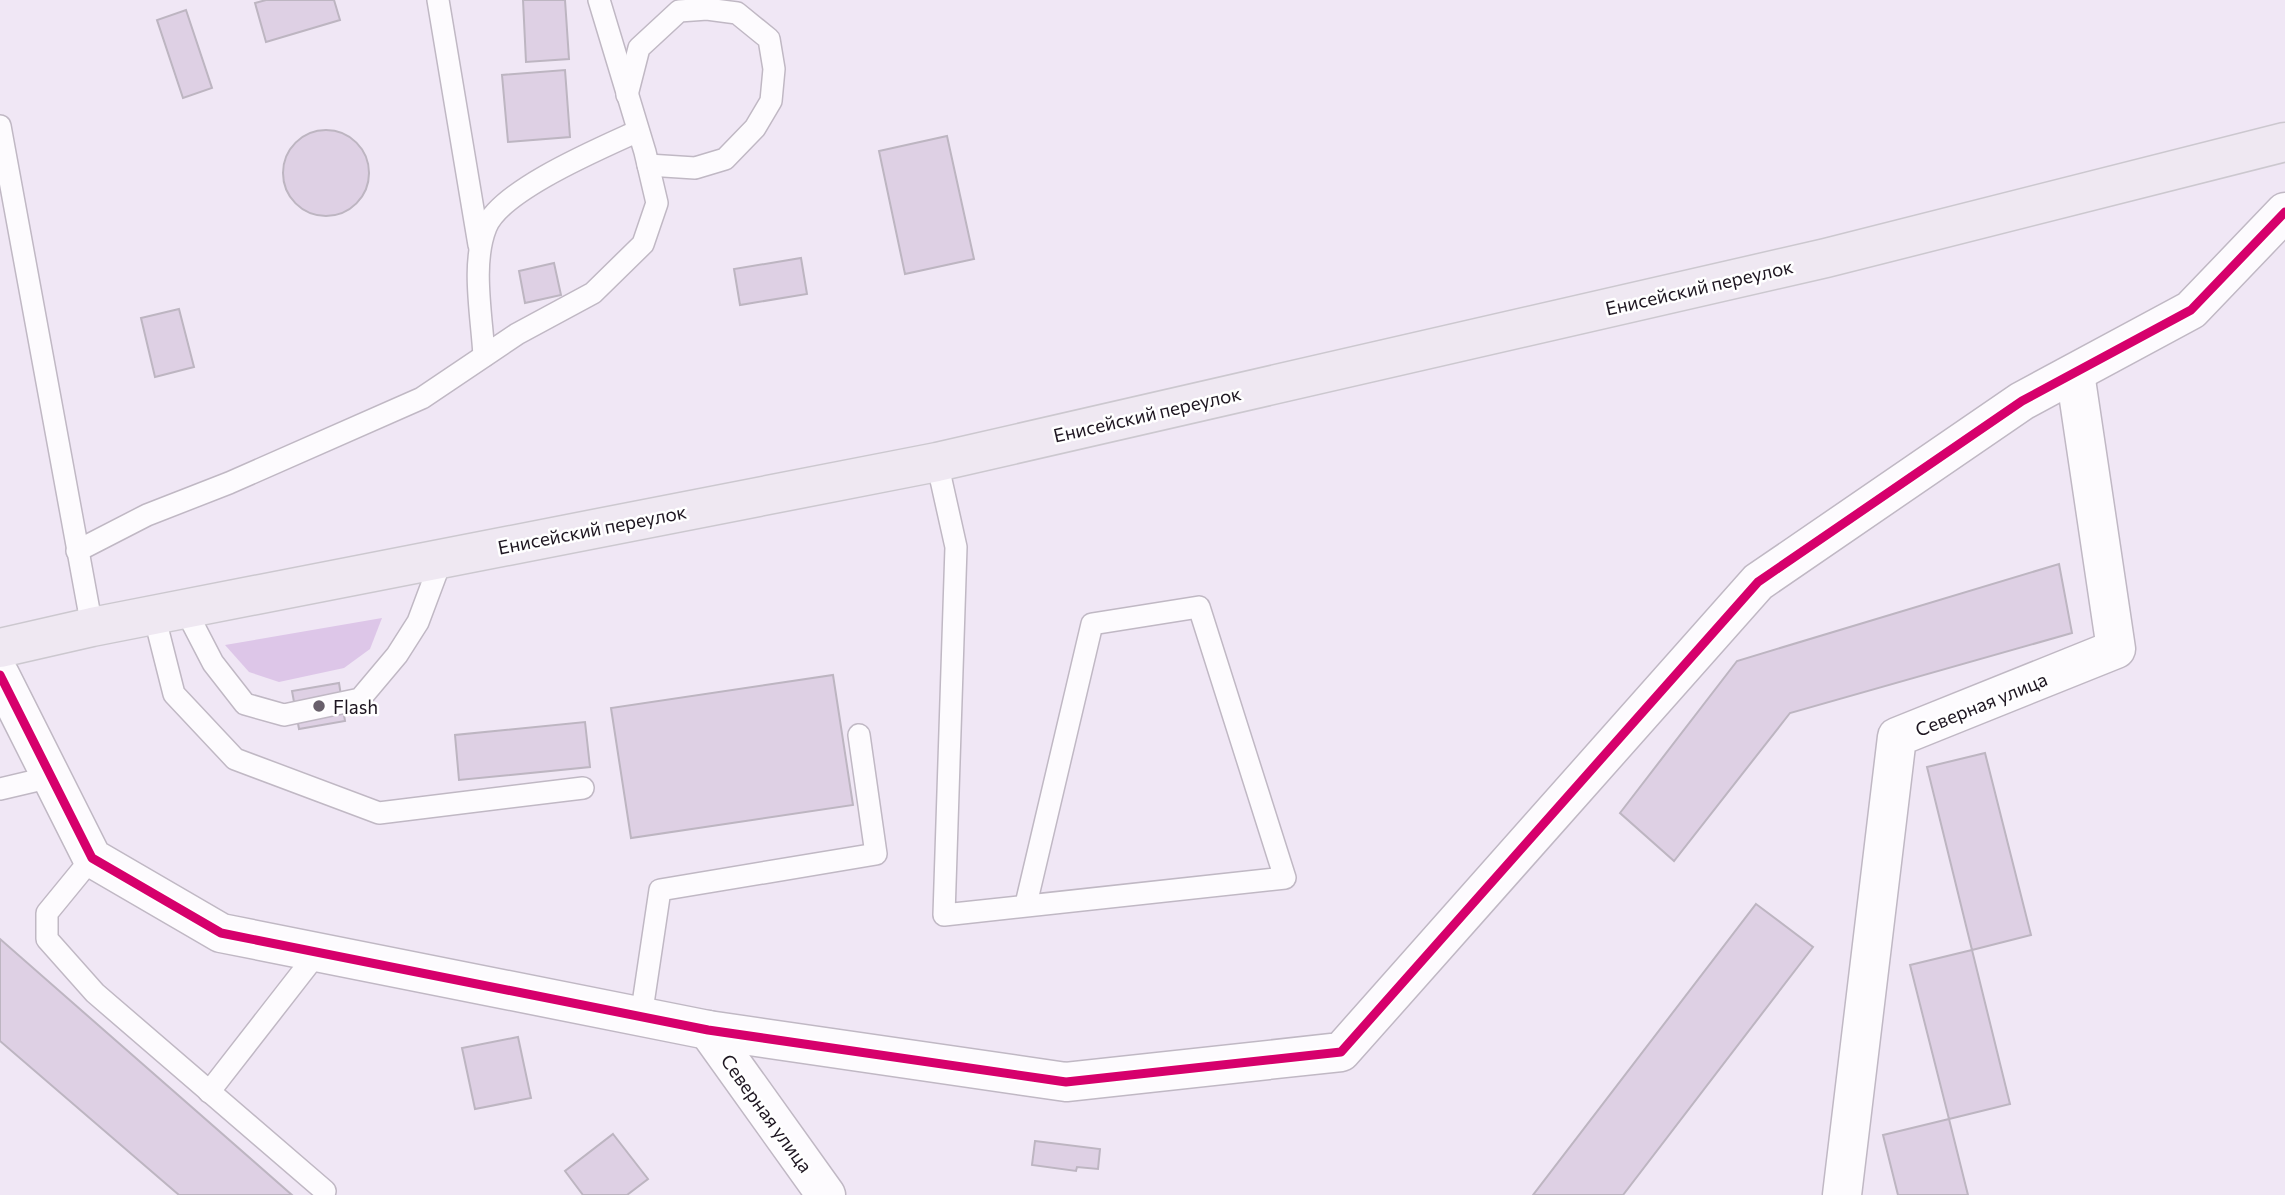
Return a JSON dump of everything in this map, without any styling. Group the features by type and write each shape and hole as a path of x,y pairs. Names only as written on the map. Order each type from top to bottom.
{"main road":[{"name":"Енисейский переулок","path":"0,648 92,627 937,462 1826,258 2285,142"}],"street":[{"path":"0,675 92,858 221,933 708,1030 1066,1083 1341,1052 1758,582 2022,401 2191,310 2285,212"},
{"name":"Северная улица","path":"1842,1195 1897,737 2116,649 2076,373"},
{"name":"Северная улица","path":"708,1030 826,1195"}],"lane":[{"path":"438,0 481,254 484,356"},
{"path":"78,551 147,515 229,483 422,398 484,356 593,293 643,244 657,203 599,0"},
{"path":"627,97 639,48 679,11 698,0"},
{"path":"648,165 695,168 725,159 755,128 771,102 774,69 769,39 737,13 707,9 679,11"},
{"path":"0,126 92,627"},
{"path":"481,254 486,226 505,202 586,155 638,131"},
{"path":"937,462 956,547 944,915 1285,878 1199,607 1092,624 1027,904"},
{"path":"170,612 245,704 284,715 360,699 397,655 418,622 442,558"},
{"path":"170,612 174,694 235,759 379,813 583,788"},
{"path":"641,1017 660,890 876,854 859,735"},
{"path":"0,789 51,777"},
{"path":"92,858 47,913 47,939 95,993 325,1191"},
{"path":"209,1091 318,952"}],"shaded area":[{"path":"382,618 370,649 344,668 279,682 249,672 225,645"}],"building":[{"path":"266,0 334,0 340,20 266,42 255,3"},
{"path":"523,0 565,0 569,59 526,62"},
{"path":"186,10 212,88 183,98 157,20"},
{"path":"565,70 570,137 508,142 502,75"},
{"path":"326,130 350,137 362,149 369,173 362,197 350,209 326,216 302,209 290,197 283,173 290,149 302,137"},
{"path":"947,136 974,259 905,274 879,151"},
{"path":"801,258 807,294 740,305 734,269"},
{"path":"554,263 561,295 525,303 519,271"},
{"path":"179,309 194,367 155,377 141,318"},
{"path":"2059,564 2072,633 1790,713 1674,861 1620,813 1737,661"},
{"path":"833,675 853,805 631,838 611,708"},
{"name":"Flash","path":"339,683 345,721 299,729 292,691"},
{"path":"585,722 590,767 459,780 455,735"},
{"path":"1985,753 2031,935 1972,950 1927,767"},
{"path":"1756,904 1813,947 1623,1195 1533,1195"},
{"path":"0,939 292,1195 179,1195 0,1041"},
{"path":"1972,950 2010,1104 1949,1119 1910,965"},
{"path":"518,1037 531,1098 475,1109 462,1048"},
{"path":"1949,1119 1968,1195 1898,1195 1883,1135"},
{"path":"613,1134 648,1179 627,1195 583,1195 565,1171"},
{"path":"1035,1141 1100,1149 1098,1169 1077,1167 1076,1171 1032,1165"}],"cycle path":[{"path":"0,675 92,858 221,933 708,1030 1066,1082 1341,1052 1758,582 2022,401 2191,310 2285,212"}],"place":[{"name":"Flash","path":"319,706"}]}
